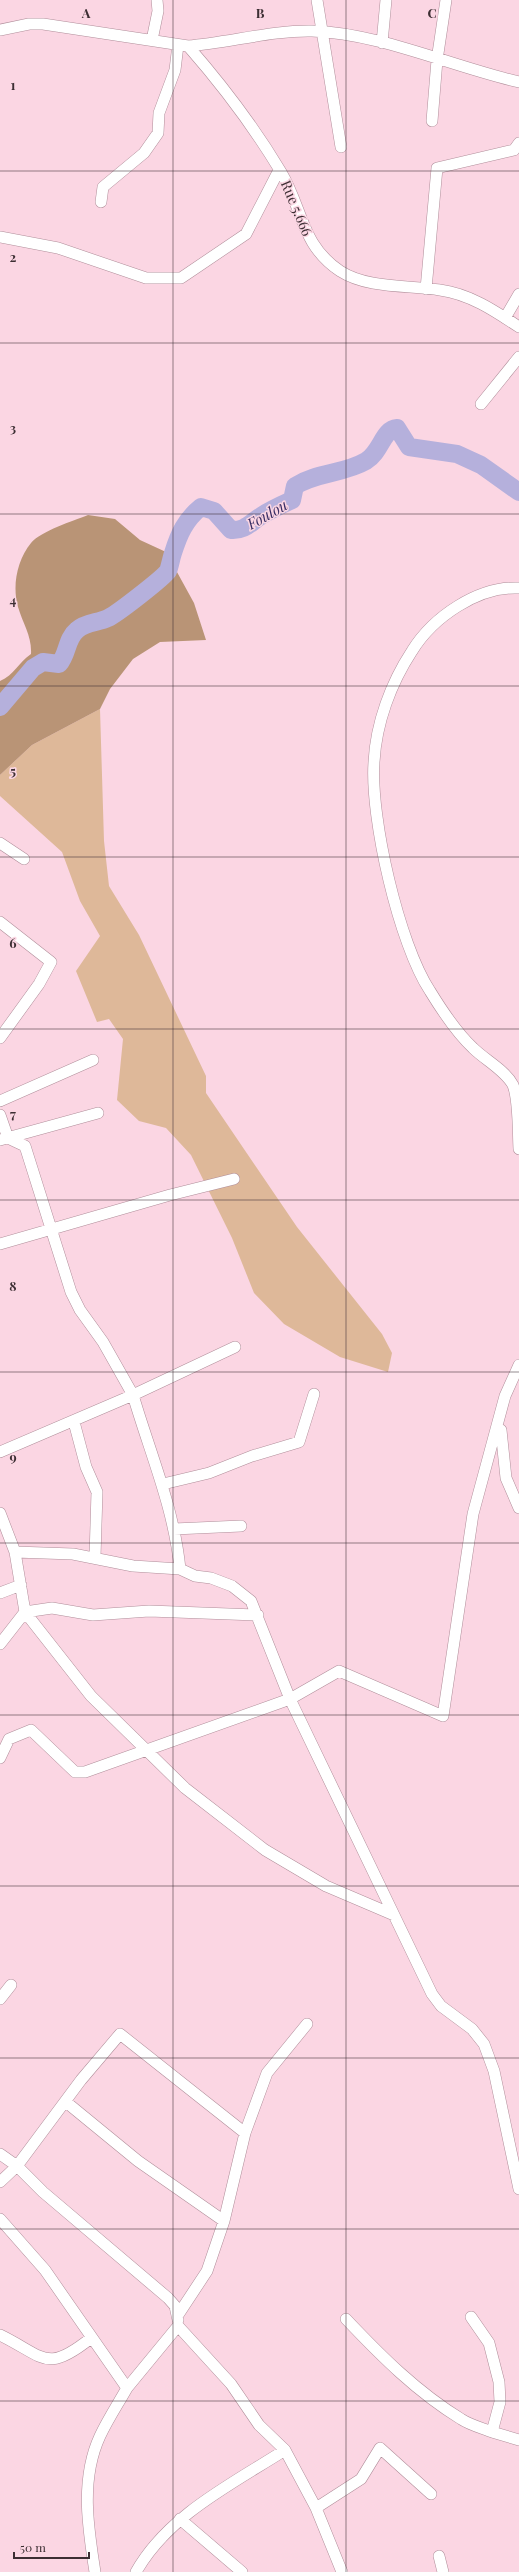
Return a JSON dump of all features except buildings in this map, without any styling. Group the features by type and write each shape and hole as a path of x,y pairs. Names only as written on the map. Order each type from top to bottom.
{"street":[{"path":"152,40 158,11 157,0"},
{"path":"316,0 341,147"},
{"path":"382,43 386,0"},
{"path":"432,121 437,60 446,0"},
{"path":"0,30 29,24 43,24 183,45 296,32 321,32 382,43 437,60 519,82"},
{"path":"101,202 104,186 144,153 158,134 159,113 183,45"},
{"name":"Rue 5.666","path":"183,45 244,113 279,170 295,200 304,228 325,259 352,277 426,288 462,296 505,318 519,327"},
{"path":"426,288 437,168 514,150 519,143"},
{"path":"0,237 58,248 146,278 181,278 246,234 279,170"},
{"path":"505,318 519,294"},
{"path":"481,404 519,357"},
{"path":"519,588 506,587 471,599 436,622 419,639 402,666 384,708 374,762 375,802 400,926 429,990 471,1047 516,1085 519,1149"},
{"path":"0,843 24,859"},
{"path":"0,922 51,962 39,984 0,1038"},
{"path":"0,1101 93,1060"},
{"path":"4,1139 98,1113"},
{"path":"0,1115 4,1139"},
{"path":"4,1139 25,1146 71,1292 80,1310 102,1342 132,1395 163,1484 174,1529 180,1570"},
{"path":"0,1244 234,1179"},
{"path":"0,1452 74,1422 235,1348"},
{"path":"0,1758 9,1739 31,1730 76,1772 85,1772 290,1698 339,1671 443,1716 473,1514 500,1420 505,1396 519,1365"},
{"path":"163,1484 209,1472 252,1456 299,1442 314,1394"},
{"path":"500,1420 506,1478 519,1508"},
{"path":"74,1422 86,1467 97,1492 96,1557"},
{"path":"0,1514 14,1552 25,1612 91,1696 185,1788 265,1850 326,1886 394,1915"},
{"path":"174,1529 241,1526"},
{"path":"14,1552 73,1554 96,1557 133,1566 180,1570 195,1576 212,1578 232,1586 251,1601 258,1615 290,1698 432,1994 441,2006 472,2029 484,2044 494,2072 519,2189"},
{"path":"0,1593 20,1585"},
{"path":"0,1644 25,1612 52,1608 93,1615 149,1612 258,1615"},
{"path":"0,1999 11,1985"},
{"path":"178,2315 207,2271 224,2221 245,2133 267,2073 307,2024"},
{"path":"0,2182 17,2166 120,2034 245,2133"},
{"path":"66,2102 138,2161 224,2221"},
{"path":"0,2154 17,2166 43,2192 168,2298 178,2315 178,2326 127,2388 100,2436 90,2469 87,2500 95,2572"},
{"path":"0,2219 45,2270 127,2388"},
{"path":"470,2317 489,2343 499,2382 500,2402 492,2432"},
{"path":"346,2319 396,2371 462,2420 492,2432 519,2440"},
{"path":"178,2326 231,2384 259,2425 285,2450 316,2508 342,2572"},
{"path":"0,2335 39,2358 53,2361 72,2353 91,2338"},
{"path":"316,2508 361,2478 380,2448 431,2494"},
{"path":"136,2572 144,2558 180,2519 285,2450"},
{"path":"180,2519 242,2572"},
{"path":"438,2556 442,2572"}],"shaded area":[{"path":"88,515 115,519 140,540 166,552 194,603 206,640 160,642 133,659 110,689 100,709 32,745 0,775 0,681 13,672 31,654 29,636 16,599 16,582 19,565 31,543 42,534"},
{"path":"100,709 104,841 109,886 139,935 206,1076 206,1093 297,1227 382,1334 392,1353 388,1372 340,1357 284,1324 254,1293 232,1238 191,1155 166,1128 139,1121 117,1100 123,1039 109,1019 97,1022 76,971 100,936 80,901 62,852 0,796 0,775 32,745"}],"waterway":[{"name":"Foulou","path":"0,707 33,668 43,662 59,664 73,634 77,630 84,625 104,620 113,615 140,596 164,575 168,571 175,546 183,528 195,512 201,507 214,511 231,530 244,528 261,516 292,500 295,486 303,481 349,468 366,461 375,452 388,432 397,428 409,447 457,454 481,465 519,492"}]}
